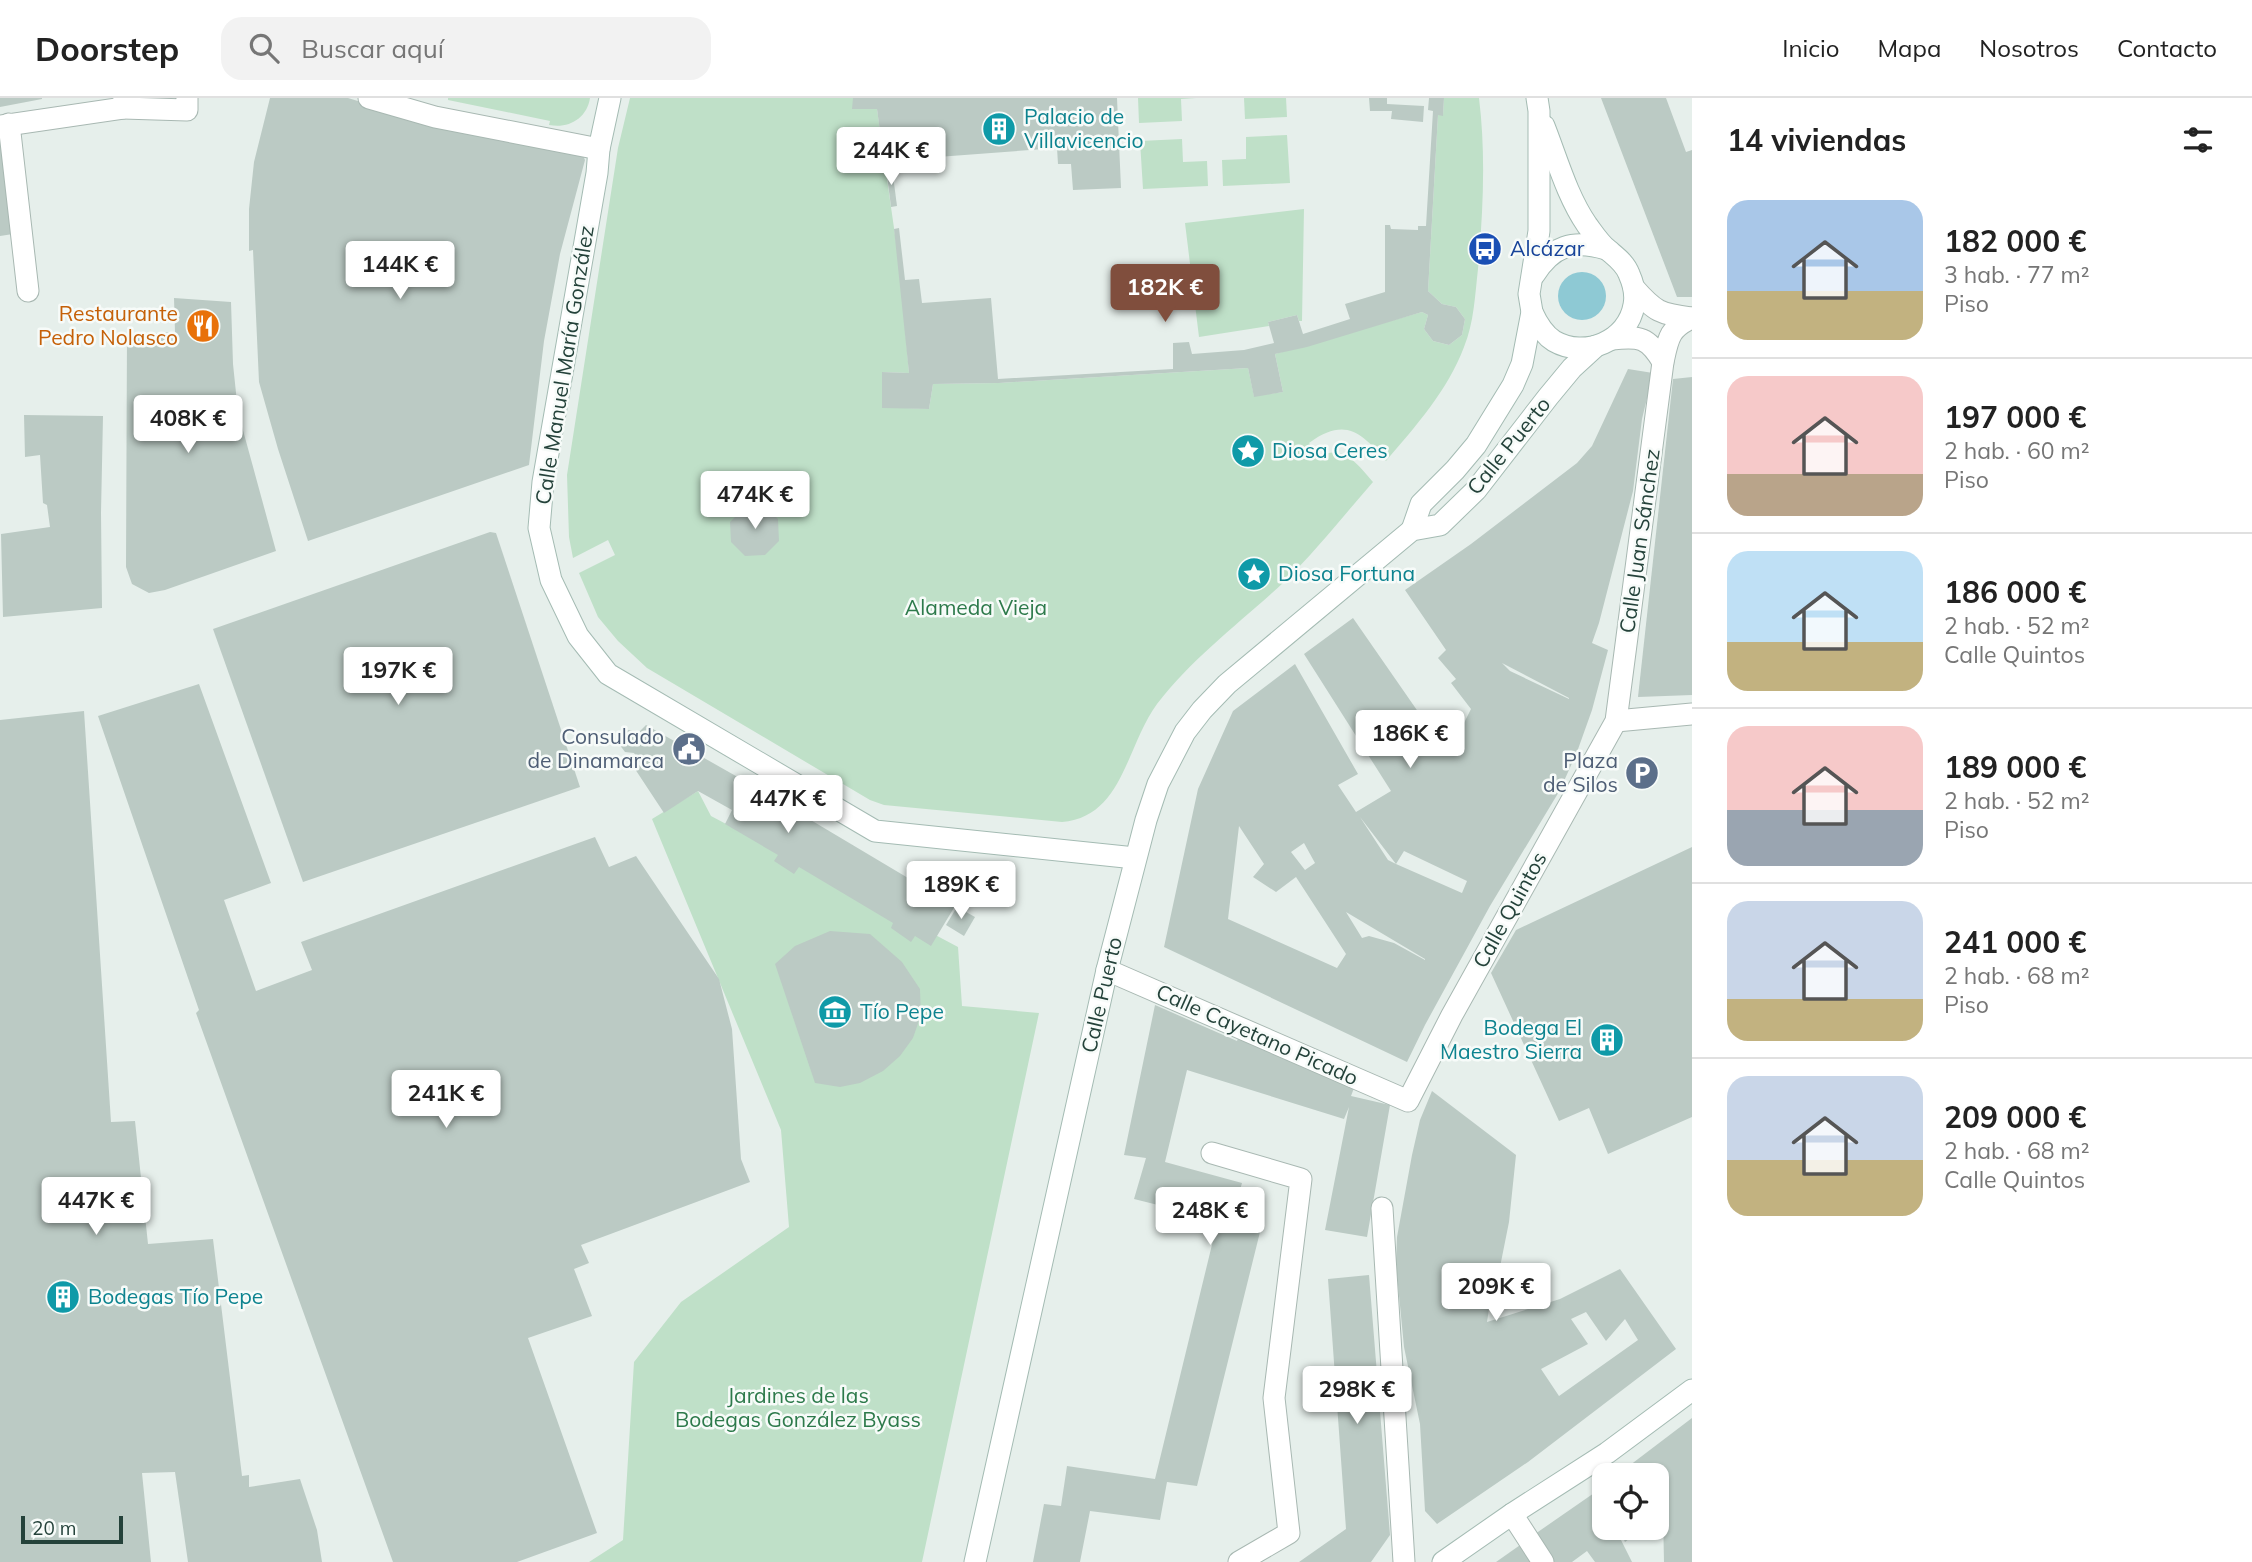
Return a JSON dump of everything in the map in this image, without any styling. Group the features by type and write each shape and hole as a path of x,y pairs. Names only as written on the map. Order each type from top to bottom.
{"street":[{"path":"28,291 4,125 124,103 187,110 187,98"},
{"path":"369,98 435,117 599,149"},
{"name":"Calle Manuel María González","path":"610,98 543,482 539,528 551,580 578,636 608,674 636,693 876,831 1135,858"},
{"name":"Calle Puerto","path":"975,1562 1107,970 1135,858 1158,784 1171,756 1202,710 1227,684 1412,530 1440,525 1476,490 1572,368 1629,320 1634,305 1634,288 1624,265 1606,249 1586,223 1566,184 1538,105"},
{"name":"Calle Puerto","path":"1412,530 1420,504 1476,445 1513,385 1525,355 1532,312 1529,294 1539,231 1538,105"},
{"path":"1533,276 1543,261 1558,250 1573,244 1590,244 1606,249"},
{"path":"1634,288 1648,304 1665,315 1692,318"},
{"path":"1532,312 1540,328 1553,341 1570,348 1588,349 1604,342 1634,337 1652,343 1663,362"},
{"name":"Calle Juan Sánchez","path":"1616,721 1663,362 1670,334 1679,323 1692,318"},
{"path":"1616,721 1692,714"},
{"name":"Calle Quintos","path":"1408,1101 1459,1003 1616,721"},
{"name":"Calle Cayetano Picado","path":"1107,970 1408,1101"},
{"path":"1212,1153 1301,1179 1274,1398 1289,1533 1239,1562"},
{"path":"1382,1208 1404,1562"},
{"path":"1443,1562 1607,1453 1692,1391"},
{"path":"1512,1514 1543,1562"}],"green space":[{"path":"448,98 590,98 581,116 570,123 556,126 549,125 550,121"},
{"name":"Alameda Vieja","path":"630,98 853,98 853,109 877,109 900,270 909,373 882,372 882,407 929,409 933,384 999,383 1248,368 1254,396 1283,392 1275,354 1422,312 1428,315 1424,329 1433,341 1449,345 1462,335 1465,319 1456,307 1442,304 1428,291 1438,115 1443,115 1444,98 1479,98 1483,162 1480,248 1475,299 1467,338 1440,393 1386,461 1368,442 1352,431 1333,431 1309,443 1320,456 1336,453 1350,458 1373,482 1296,570 1202,655 1171,687 1147,721 1111,794 1098,807 1082,817 1062,822 884,805 870,800 647,668 618,641 598,617 579,573 615,555 608,540 573,558 569,537 567,475 618,148"},
{"path":"1138,98 1196,98 1181,99 1182,121 1139,123"},
{"path":"1244,98 1286,98 1287,117 1245,119"},
{"path":"1287,135 1290,183 1223,186 1222,160 1246,159 1246,137"},
{"path":"1182,139 1183,162 1207,161 1208,186 1143,189 1140,141"},
{"path":"1304,209 1302,321 1299,321 1297,315 1268,322 1269,326 1199,337 1185,223"},
{"name":"Jardines de las Bodegas González Byass","path":"698,791 711,816 958,947 962,1006 1039,1013 922,1562 589,1562 623,1540 634,1362 681,1302 789,1227 781,1130 652,819"}],"water":[{"path":"1582,272 1599,279 1606,296 1599,313 1582,320 1565,313 1558,296 1565,279"}],"building":[{"path":"0,98 42,98 42,99 0,107"},
{"path":"270,98 348,98 433,124 581,151 585,160 560,254 544,341 529,465 308,541 259,382 253,250 249,251 249,209 254,162"},
{"name":"Palacio de Villavicencio","path":"853,98 1117,98 1121,188 1073,190 1071,164 1058,164 1057,148 884,161 877,109 852,109"},
{"path":"1369,98 1387,98 1387,104 1424,106 1423,122 1391,119 1392,111 1370,111"},
{"path":"1429,98 1444,98 1443,116 1438,115 1428,291 1442,304 1456,307 1465,319 1462,335 1449,345 1433,341 1424,329 1428,315 1422,312 1275,354 1283,392 1254,397 1248,368 999,383 933,384 929,409 882,408 882,372 909,373 894,229 899,228 905,280 919,279 922,303 991,298 998,379 1173,369 1173,343 1189,342 1192,354 1244,350 1274,343 1268,322 1297,315 1303,334 1350,319 1345,304 1385,292 1385,225 1390,225 1391,229 1418,230 1418,226 1426,226 1433,111 1428,110"},
{"path":"1601,98 1666,98 1686,152 1692,150 1692,297 1677,297"},
{"path":"4,141 13,234 0,236 0,142"},
{"path":"886,168 892,168 897,206 891,207"},
{"path":"174,298 231,302 238,412 276,551 165,590 149,593 132,584 126,567 127,335 175,332"},
{"path":"1628,369 1653,373 1642,419 1633,491 1592,643 1608,650 1592,710 1560,790 1490,906 1407,1062 1164,947 1198,789 1233,711 1295,664 1358,774 1338,785 1356,812 1391,791 1304,654 1353,618 1446,752 1471,709 1451,683 1456,679 1438,658 1446,650 1405,590 1471,544 1577,463 1592,446","holes":["1502,663 1569,699 1510,671","1360,817 1396,864 1388,860","1239,826 1264,864 1253,877 1276,892 1296,877 1346,954 1337,968 1228,919","1304,843 1315,863 1305,870 1291,852","1404,851 1467,881 1462,893 1396,864","1346,912 1425,960 1394,943 1369,936 1362,938"]},
{"path":"1692,377 1692,695 1638,697 1673,379"},
{"path":"24,415 103,416 102,608 3,617 1,534 50,527 47,505 43,503 40,455 25,457"},
{"path":"766,507 778,519 779,541 765,555 745,556 731,542 730,522 744,508"},
{"path":"490,532 496,533 580,787 303,882 213,629"},
{"path":"199,684 271,883 224,900 256,991 312,970 301,942 595,837 609,867 636,856 719,979 732,1029 741,1159 750,1182 581,1245 589,1263 574,1269 592,1316 528,1338 597,1533 517,1562 393,1562 196,1013 199,1010 98,716"},
{"name":"Bodegas Tío Pepe","path":"84,711 111,1122 135,1121 148,1244 213,1239 242,1476 249,1475 249,1487 300,1479 317,1530 322,1562 188,1562 175,1472 142,1473 151,1562 0,1562 0,720"},
{"path":"646,725 955,906 931,946 915,936 911,942 891,928 893,923 799,867 794,874 774,861 778,855 725,824 732,810 698,791 664,813 635,769 641,764 634,753 625,752 619,744 621,736 628,730 639,732"},
{"name":"Bodega El Maestro Sierra","path":"1692,847 1692,1117 1608,1154 1589,1108 1559,1121 1491,973 1516,930"},
{"path":"957,907 975,917 964,936 946,925"},
{"path":"830,931 870,934 902,962 920,989 921,1015 913,1038 900,1056 883,1071 860,1083 840,1087 815,1083 775,964 795,946"},
{"path":"1155,1005 1237,1041 1240,1033 1354,1088 1351,1096 1390,1105 1367,1237 1325,1230 1349,1107 1344,1119 1187,1070 1165,1162 1242,1183 1231,1222 1261,1228 1197,1486 1167,1482 1160,1520 1090,1511 1080,1562 1033,1562 1044,1504 1061,1506 1067,1466 1155,1479 1218,1220 1134,1199 1146,1158 1124,1155"},
{"path":"1432,1091 1516,1155 1509,1222 1498,1277 1494,1276 1487,1322 1560,1299 1620,1269 1676,1349 1528,1462 1437,1524 1425,1511 1420,1424 1404,1347 1396,1264 1397,1237 1420,1120","holes":["1586,1312 1606,1341 1625,1319 1638,1340 1559,1396 1541,1369 1588,1344 1571,1319"]},
{"path":"1369,1275 1390,1535 1371,1562 1299,1562 1346,1529 1328,1279"},
{"path":"1692,1418 1692,1562 1664,1562 1664,1540 1669,1540 1669,1463 1633,1463"},
{"path":"1592,1494 1592,1540 1621,1540 1632,1562 1595,1562 1587,1551 1572,1562 1551,1562 1535,1534"},
{"path":"1523,1543 1537,1562 1496,1562"}],"place":[{"name":"Palacio de Villavicencio","path":"999,129"},
{"name":"Alcázar","path":"1485,249"},
{"name":"Restaurante Pedro Nolasco","path":"203,326"},
{"name":"Diosa Ceres","path":"1248,451"},
{"name":"Diosa Fortuna","path":"1254,574"},
{"name":"Consulado de Dinamarca","path":"689,749"},
{"name":"Plaza de Silos","path":"1642,773"},
{"name":"Tío Pepe","path":"835,1012"},
{"name":"Bodega El Maestro Sierra","path":"1607,1040"},
{"name":"Bodegas Tío Pepe","path":"63,1297"}]}
